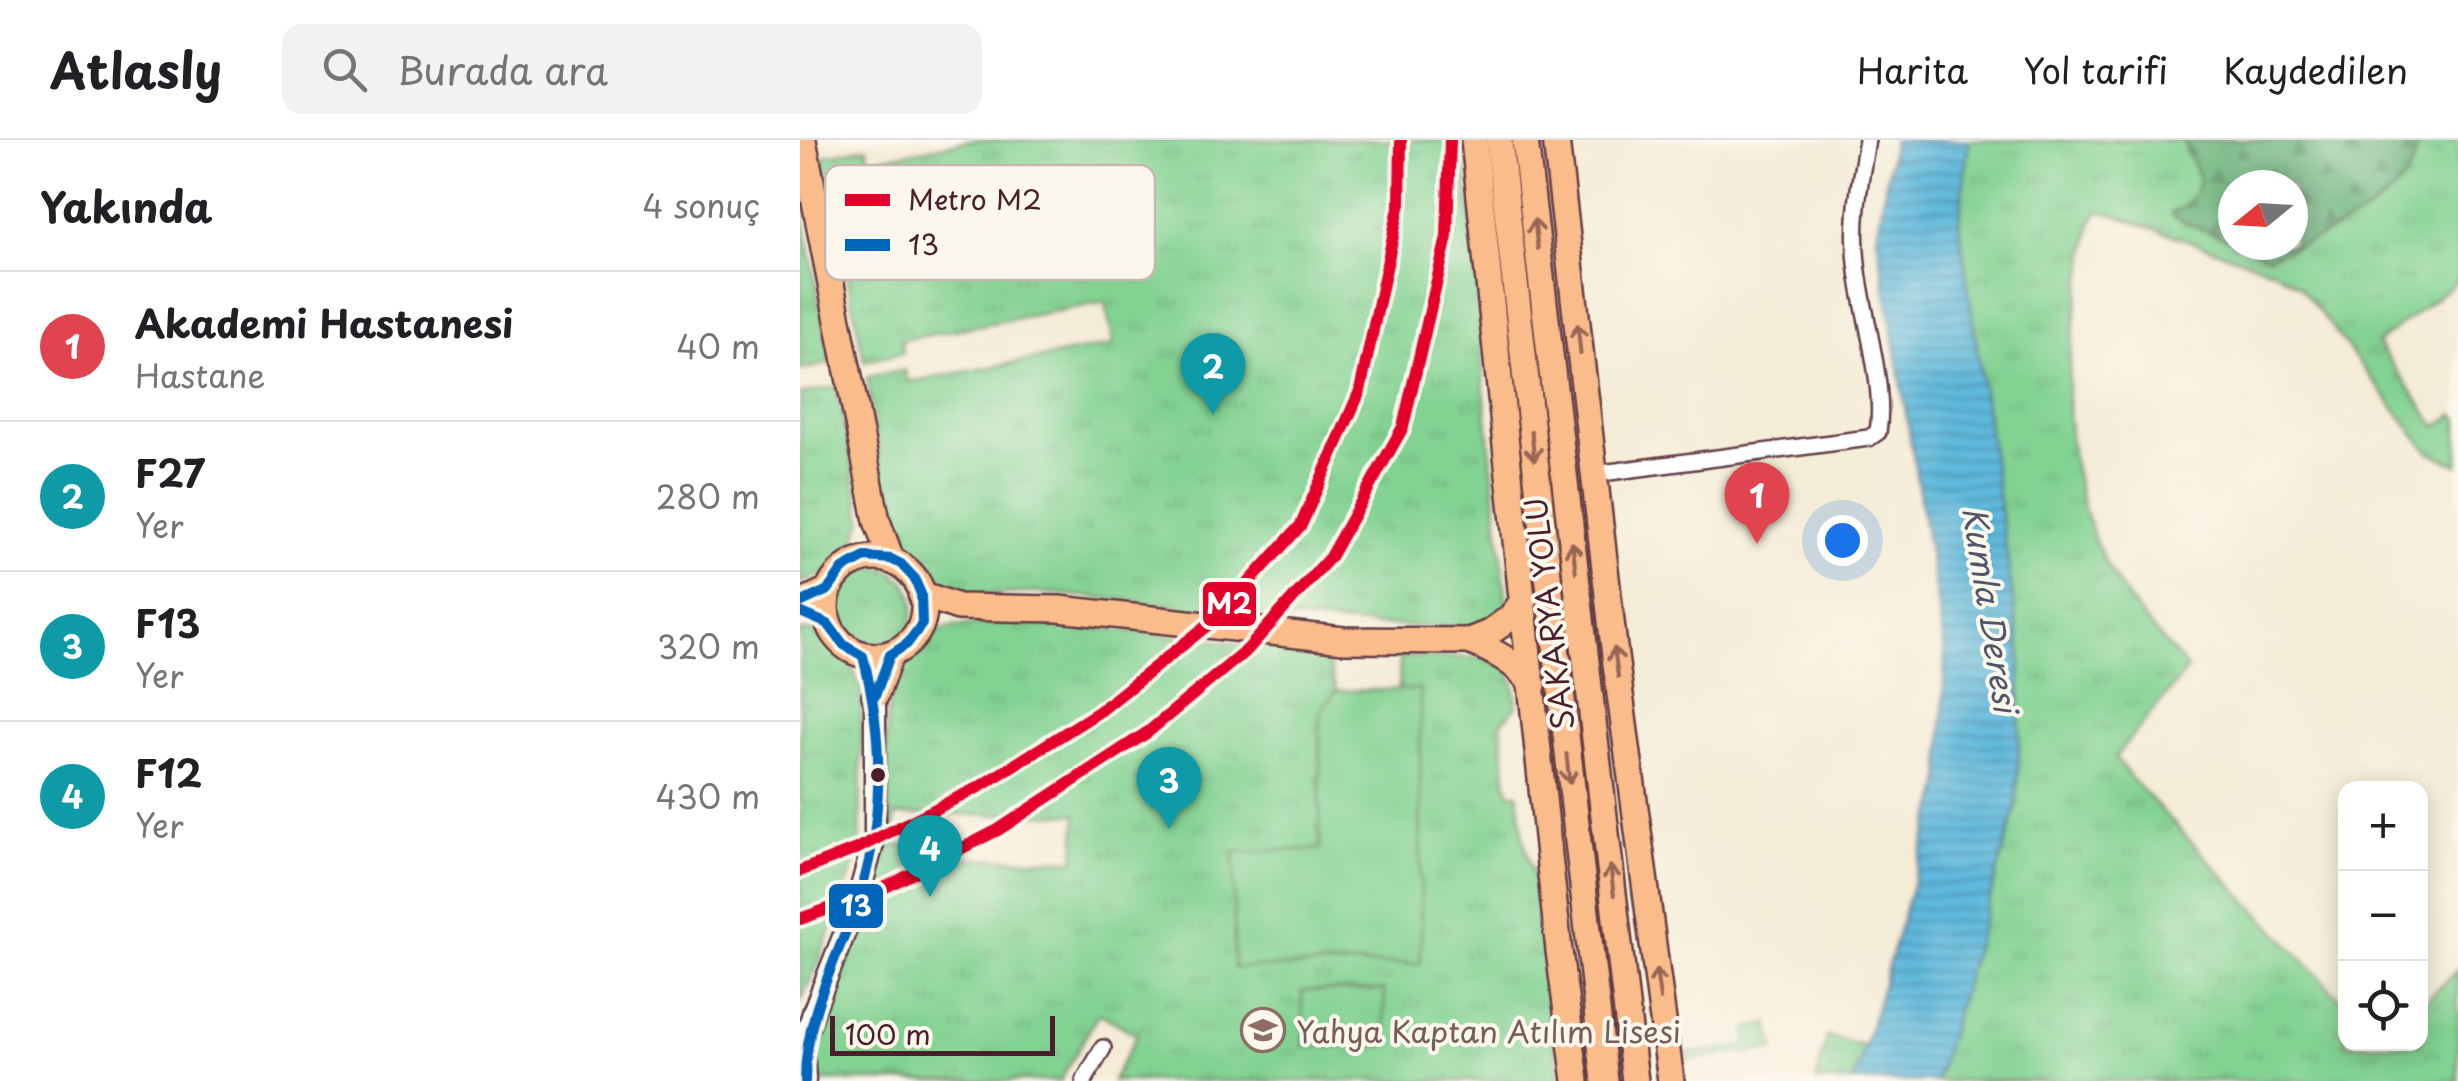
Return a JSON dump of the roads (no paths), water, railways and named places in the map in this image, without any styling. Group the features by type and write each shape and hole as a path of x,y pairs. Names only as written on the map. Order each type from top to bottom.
{"main road":[{"path":"804,140 825,248"},
{"path":"1474,140 1559,950 1579,1081"},
{"path":"1499,140 1605,1081"},
{"name":"SAKARYA YOLU","path":"1526,140 1635,1081"},
{"path":"1556,140 1670,1081"},
{"path":"831,280 878,521 891,559 914,578 921,594 922,624"},
{"path":"864,557 878,521"},
{"path":"891,559 864,557 842,568 828,590 828,624 844,645 862,656 890,655 908,644 922,624 958,607"},
{"path":"800,603 828,590"},
{"path":"921,594 958,607 1093,612 1344,640 1469,641 1519,666 1532,685"},
{"path":"1469,641 1510,618 1524,600"},
{"path":"800,612 828,624"},
{"path":"875,696 890,655"},
{"path":"862,656 875,696"},
{"path":"1573,816 1579,1081"}],"street":[{"path":"1594,474 1868,438 1878,432 1880,404 1855,230 1867,140"},
{"path":"805,1081 802,1051 807,1017 857,902 875,837 875,696"},
{"path":"1084,1081 1103,1048"}],"water":[{"name":"Kumla Deresi","path":"1893,140 1969,140 1959,223 2021,655 2016,808 1936,1081 1854,1081 1941,787 1945,650 1877,236"}],"metro line":[{"name":"M2","path":"800,871 856,849 981,786 1100,711 1219,616 1301,525 1360,391 1400,203 1401,140"},
{"name":"M2","path":"800,919 876,892 998,830 1148,732 1248,649 1330,557 1403,427 1447,237 1450,140"}],"place":[{"name":"F27","path":"1213,415"},
{"name":"Akademi Hastanesi","path":"1757,544"},
{"name":"F13","path":"1169,829"},
{"name":"F12","path":"930,897"},
{"name":"Yahya Kaptan Atılım Lisesi","path":"1263,1030"}]}
